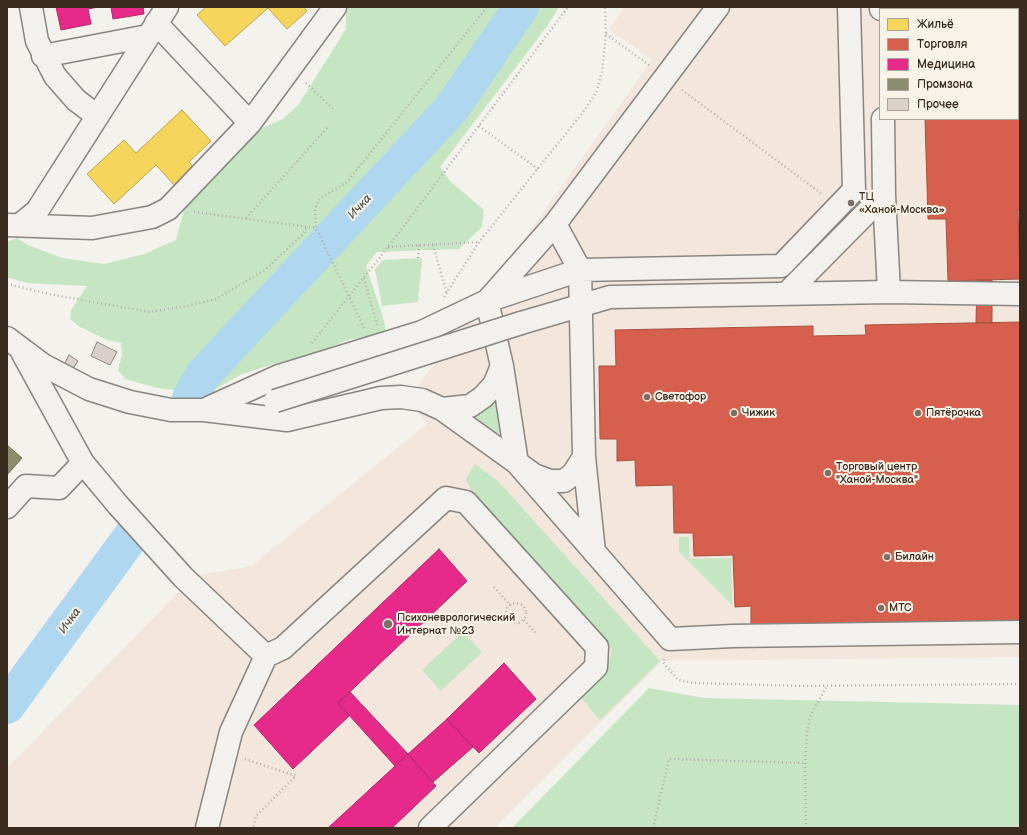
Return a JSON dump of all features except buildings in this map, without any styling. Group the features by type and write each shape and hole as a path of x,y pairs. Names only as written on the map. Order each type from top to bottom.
{"street":[{"path":"31,7 37,41 54,76 66,90 97,116"},
{"path":"14,224 92,228 152,217 168,209 250,123 334,7"},
{"path":"487,301 555,224 718,7"},
{"path":"204,410 279,376 422,332 487,301 580,270 781,266 854,190 849,7"},
{"path":"43,56 157,22"},
{"path":"14,224 36,211 157,22"},
{"path":"157,22 250,123"},
{"path":"883,120 884,195 889,292"},
{"path":"787,293 884,195"},
{"path":"555,224 580,270 584,457 594,552"},
{"path":"204,410 275,401 521,323 610,297 889,292 1020,294"},
{"path":"487,301 502,366 517,463 670,640 733,636 1020,632"},
{"path":"13,343 43,365 89,389 130,402 171,410 204,410 287,420 381,398 401,397 422,400 442,409 517,463 539,477 550,481 564,480 573,474 584,457"},
{"path":"13,343 83,463 183,577 266,656"},
{"path":"442,409 470,406 483,397 494,385 502,366"},
{"path":"7,507 26,486 59,488 83,463"},
{"path":"207,828 231,732 266,656 283,648 446,498 466,502 597,647 596,668 430,828"}],"path":[{"path":"366,332 316,228 315,211 318,200 347,182 487,7"},
{"path":"311,345 388,247 568,7"},
{"path":"443,299 479,242 538,169 596,93 602,72 606,33 605,7"},
{"path":"606,33 838,207"},
{"path":"290,68 333,109"},
{"path":"478,126 538,169"},
{"path":"245,219 328,127"},
{"path":"168,209 316,228"},
{"path":"7,284 48,294 150,312 186,306 216,299 265,270 304,233 307,227"},
{"path":"388,247 479,242"},
{"path":"418,258 419,245"},
{"path":"433,245 447,294"},
{"path":"364,278 378,328"},
{"path":"372,330 383,325"},
{"path":"494,587 511,606"},
{"path":"516,604 524,608 526,614 524,620 515,623 509,620 507,611 511,606 516,604"},
{"path":"524,620 536,634"},
{"path":"670,640 669,650 663,662 678,680 694,683 827,686 1020,684"},
{"path":"806,828 805,763 811,714 827,686"},
{"path":"226,752 296,776 256,816 253,828"},
{"path":"654,828 669,760 805,763"}],"shaded area":[{"path":"624,7 1020,7 1020,657 662,661 494,828 7,828 7,768 194,576 251,566 427,424 409,399 652,60 609,29"}],"green space":[{"path":"346,7 510,7 446,102 193,372 182,391 157,388 125,379 118,370 122,355 121,343 107,340 80,327 70,319 71,310 87,286 27,283 7,277 7,242 17,238 28,245 62,258 104,264 144,254 176,240 186,203 255,131 283,119 299,104 346,29"},
{"path":"530,7 559,7 548,25 440,167 450,181 484,210 482,227 459,249 377,252 366,266 383,317 386,332 371,338 350,339 324,350 257,369 240,375 214,390 203,388 335,248 460,109"},
{"path":"422,258 418,302 382,306 375,269 383,260"},
{"path":"494,402 497,402 502,431 496,434 493,434 475,421 476,415"},
{"path":"475,464 498,481 660,661 600,720 576,692 611,657 612,651 609,643 471,490 466,479"},
{"path":"679,537 689,537 689,559 731,558 732,605 679,552"},
{"path":"463,632 482,652 441,691 422,670"},
{"path":"649,688 704,698 1020,705 1020,828 512,828"}],"waterway":[{"name":"Ичка","path":"190,398 202,376 452,108 521,7"},
{"name":"Ичка","path":"7,706 132,535"}],"place":[{"name":"ТЦ «Ханой-Москва»","path":"851,203"},
{"name":"Светофор","path":"647,397"},
{"name":"Чижик","path":"734,413"},
{"name":"Пятёрочка","path":"918,413"},
{"name":"Торговый центр \"Ханой-Москва\"","path":"828,473"},
{"name":"Билайн","path":"887,557"},
{"name":"МТС","path":"881,608"},
{"name":"Психоневрологический Интернат №23","path":"388,624"}]}
